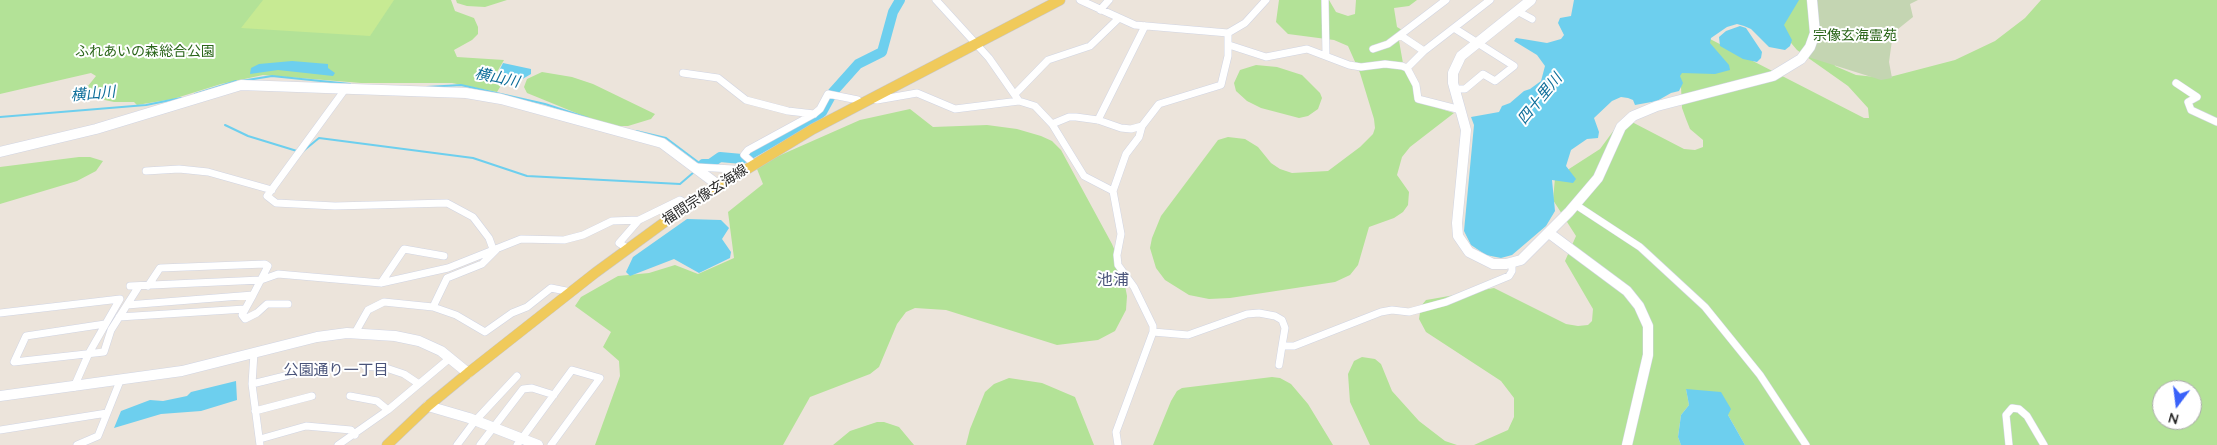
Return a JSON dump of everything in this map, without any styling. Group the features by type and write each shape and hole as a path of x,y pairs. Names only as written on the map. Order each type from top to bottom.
{"main road":[{"name":"福間宗像玄海線","path":"387,445 428,406 627,248 688,204 753,163 860,102 871,99 975,42 1060,0"}],"street":[{"path":"936,0 975,42 1016,93 1019,101"},
{"path":"1080,0 1118,19 1145,26 1228,32 1245,23 1266,0"},
{"path":"1100,10 1109,0"},
{"path":"1325,0 1326,55"},
{"path":"1373,49 1388,44 1447,0"},
{"path":"1527,1 1461,56 1455,66 1452,78 1466,130 1457,223 1458,236 1464,248 1480,259 1493,264 1512,263 1528,255 1576,205 1598,178 1621,127 1633,116 1657,106 1773,76 1802,59 1810,47 1814,33 1812,0"},
{"path":"1407,68 1424,51 1486,1"},
{"path":"1517,11 1532,19"},
{"path":"1016,93 1048,60 1090,46 1118,19"},
{"path":"1098,120 1145,26"},
{"path":"1454,28 1514,66 1495,80 1484,74 1465,89 1454,89"},
{"path":"1118,445 1116,432 1153,332 1134,287 1118,265 1117,255 1120,234 1117,222 1116,199 1113,191 1126,154 1139,137 1142,126 1159,104 1220,85 1228,46 1228,32"},
{"path":"1400,35 1424,51"},
{"path":"753,163 744,155 748,150 814,114 828,94 860,102 975,42"},
{"path":"1228,46 1266,57 1302,49 1314,50 1349,65 1360,67 1385,64 1407,68"},
{"path":"1407,68 1416,84 1418,99 1461,110"},
{"path":"683,73 708,75 718,78 746,100 788,111 814,114"},
{"path":"2176,83 2197,98 2188,102 2191,110 2217,122"},
{"path":"0,152 96,129 231,86 346,88 484,95 662,143 718,185"},
{"path":"346,88 267,196 276,203 335,206 447,203 473,217 497,248"},
{"path":"871,99 877,100 917,93 925,94 948,107 961,109 1019,101 1039,109 1052,124 1084,176 1113,191"},
{"path":"1052,124 1069,117 1098,120 1126,129 1142,126"},
{"path":"696,167 733,169 739,172"},
{"path":"146,171 179,169 208,172 272,190"},
{"path":"627,248 619,243 639,220 680,200 688,204"},
{"path":"1576,205 1640,247 1706,306 1760,375 1806,445"},
{"path":"130,286 260,280 278,274 381,283 448,268 522,239 549,240 574,238 612,221 639,220"},
{"path":"1549,233 1627,291 1642,311 1648,326 1648,355 1627,445"},
{"path":"433,307 447,278 482,264 497,248"},
{"path":"381,283 404,249 444,256"},
{"path":"1282,346 1299,345 1388,310 1409,312 1439,305 1509,276 1512,271 1512,263"},
{"path":"148,286 160,268 265,264 268,266 242,315 244,319 257,313 268,304 288,304"},
{"path":"105,324 26,336 14,362 104,352 111,330 139,286"},
{"path":"355,333 368,310 384,302 433,307 456,315 485,332 512,313 526,307 551,288 571,292"},
{"path":"127,305 253,295"},
{"path":"0,313 120,298 89,353 74,387"},
{"path":"119,318 245,309"},
{"path":"1153,332 1188,335 1247,314 1259,313 1275,316 1285,324 1278,365"},
{"path":"0,396 182,371 317,337 355,333 420,340 434,346 468,374"},
{"path":"254,353 252,384 260,442 306,426 345,429 351,430 356,434"},
{"path":"338,445 388,410 450,358"},
{"path":"252,384 326,366"},
{"path":"365,366 395,371 419,384"},
{"path":"519,442 572,370 600,378 551,445"},
{"path":"458,445 475,421 516,376"},
{"path":"77,445 98,436 120,381"},
{"path":"480,445 523,390 532,388 554,395"},
{"path":"255,411 312,396"},
{"path":"350,396 377,401 388,410"},
{"path":"428,406 493,428 519,442 538,445"},
{"path":"2008,445 2006,415 2009,409 2012,408 2019,409 2027,416 2044,445"},
{"path":"0,430 30,423 107,414"}],"green space":[{"name":"ふれあいの森総合公園","path":"0,0 451,0 455,11 474,18 478,27 478,34 472,40 454,50 457,57 504,60 497,72 503,75 505,79 497,92 452,83 361,83 263,75 221,84 173,99 137,105 134,102 114,102 91,97 88,86 96,76 91,73 0,94"},
{"path":"263,0 394,0 370,36 241,28"},
{"path":"456,0 507,0 485,7 467,6 457,3"},
{"path":"1279,0 1329,0 1336,12 1348,16 1355,14 1356,0 1417,0 1409,6 1394,8 1397,27 1402,30 1398,35 1404,69 1413,84 1416,101 1454,113 1410,147 1402,157 1397,175 1409,192 1408,205 1403,212 1394,218 1369,227 1358,265 1350,275 1335,282 1230,298 1209,299 1189,295 1165,280 1156,268 1150,248 1161,216 1218,140 1228,137 1245,139 1258,147 1271,163 1280,169 1292,173 1328,171 1360,147 1373,134 1375,128 1360,73 1348,46 1334,40 1288,34 1276,22"},
{"path":"1738,0 1816,0 1835,66 1856,75 1886,78 1955,60 1995,41 2025,18 2041,0 2217,0 2217,445 1745,445 1728,415 1686,389 1689,405 1681,415 1678,437 1681,445 1474,445 1508,430 1514,417 1514,398 1501,381 1426,332 1419,319 1421,306 1426,300 1494,288 1566,324 1588,325 1592,321 1593,309 1565,261 1576,236 1553,200 1555,178 1600,149 1614,130 1630,121 1684,149 1695,150 1703,147 1703,140 1690,129 1682,108 1681,87 1670,73 1710,39 1864,118 1869,118 1868,108 1848,86 1797,50 1786,37"},
{"name":"宗像玄海霊苑","path":"1815,0 1918,0 1910,4 1913,17 1893,33 1889,62 1892,78 1881,80 1808,57"},
{"path":"1256,65 1277,67 1302,75 1320,93 1322,98 1318,109 1308,116 1299,118 1261,108 1247,101 1236,91 1234,83 1240,70"},
{"path":"542,72 572,77 593,84 655,114 651,119 628,126 608,126 527,93 524,87 527,79"},
{"path":"910,109 933,127 987,125 1017,129 1052,141 1061,150 1112,244 1121,265 1127,296 1126,310 1115,331 1098,340 1057,345 946,310 915,308 906,312 897,324 879,367 870,374 810,397 783,445 595,445 620,376 619,361 603,347 611,332 575,306 581,297 618,276 649,273 675,265 698,274 734,258 728,212 763,184 757,169 758,165 860,120"},
{"path":"90,157 103,161 96,171 77,181 0,204 0,167"},
{"path":"1362,357 1375,359 1381,364 1392,391 1419,421 1445,441 1457,445 1370,445 1350,402 1348,374 1354,361"},
{"path":"1272,377 1280,378 1291,384 1308,404 1333,445 1153,445 1171,401 1177,391 1182,388"},
{"path":"1009,378 1042,383 1075,397 1094,445 966,445 970,429 985,392 994,384"},
{"path":"877,422 884,422 899,427 914,445 833,445 850,431"}],"water":[{"name":"四十里川","path":"1574,0 1799,0 1784,25 1792,40 1790,46 1785,50 1769,47 1751,29 1737,24 1727,27 1711,38 1710,43 1729,65 1730,70 1715,74 1682,73 1680,76 1683,83 1679,91 1657,101 1635,105 1633,100 1621,97 1612,101 1594,118 1599,132 1598,138 1587,139 1571,150 1566,166 1576,179 1573,183 1552,180 1555,211 1546,226 1512,255 1501,258 1486,255 1471,245 1464,231 1474,125 1471,117 1499,112 1502,106 1510,103 1524,91 1541,81 1545,66 1537,55 1514,41 1516,38 1547,43 1561,39 1564,35 1558,23 1560,18 1571,16"},
{"path":"1740,26 1746,28 1762,52 1761,58 1757,62 1743,59 1720,46 1719,37 1726,31"},
{"path":"292,61 328,64 328,68 335,73 333,76 278,70 250,74 251,68 259,64"},
{"path":"503,63 531,69 531,74 514,84 508,82 508,75 499,71"},
{"path":"687,219 721,220 729,228 722,239 731,252 730,258 699,273 674,259 630,276 626,272 633,257"},
{"path":"236,381 237,400 201,411 161,414 114,428 121,411 150,400 163,401 187,396 191,392"},
{"path":"1686,389 1721,392 1731,409 1728,415 1745,445 1681,445 1678,437 1681,415 1689,405"}],"waterway":[{"name":"横山川","path":"703,164 710,164 720,157 742,159 816,117 822,112 833,92 858,64 882,52 893,12 900,0"},
{"name":"横山川","path":"241,81 272,76 350,84"},
{"name":"横山川","path":"195,94 236,81"},
{"name":"横山川","path":"427,87 461,85 545,104 588,118"},
{"name":"横山川","path":"0,117 146,105 181,98"},
{"path":"225,125 248,136 297,151"},
{"name":"横山川","path":"636,131 666,138 702,165"},
{"path":"302,152 319,138 473,158 527,176 680,184 694,172"}],"district":[{"name":"池浦","path":"1113,280"},
{"name":"公園通り一丁目","path":"336,370"}]}
